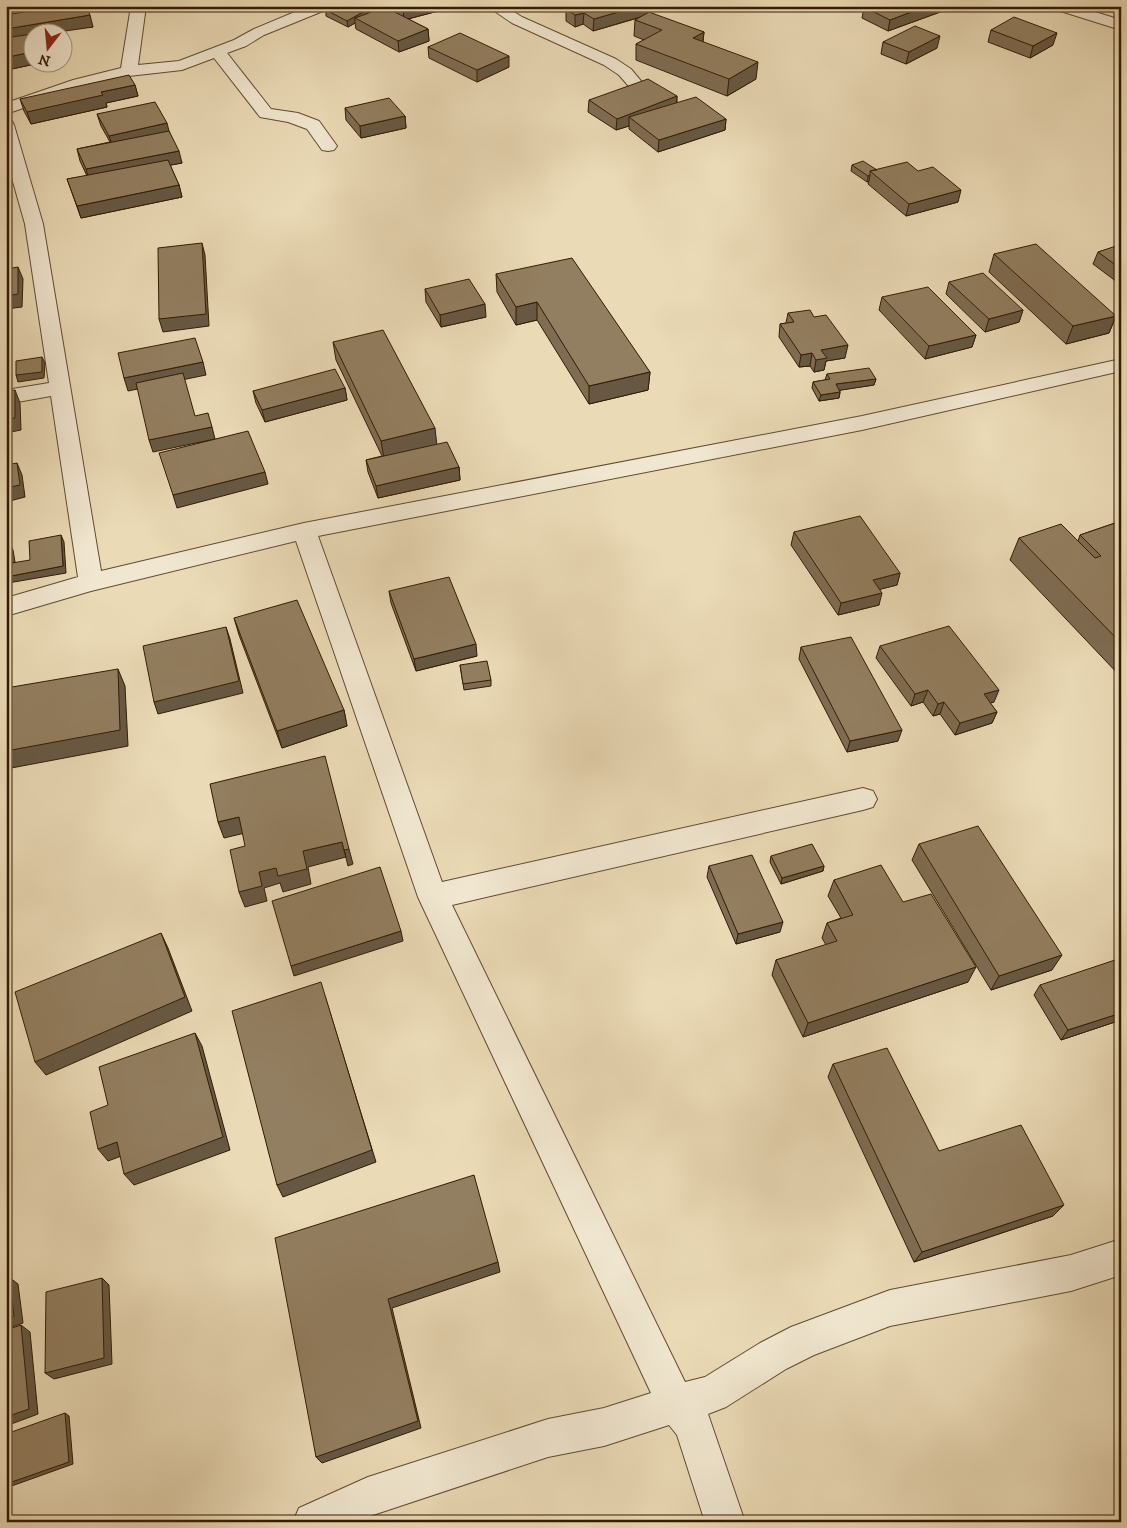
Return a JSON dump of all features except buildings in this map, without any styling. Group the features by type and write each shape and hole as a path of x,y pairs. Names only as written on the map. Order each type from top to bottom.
{"street":[{"path":"129,71 139,6"},
{"path":"6,110 79,82 129,71 182,65 323,6"},
{"path":"494,6 517,20 610,62 625,72 638,87"},
{"path":"1059,6 1121,26"},
{"path":"217,51 266,113 292,117 313,125 328,146"},
{"path":"6,125 34,224 90,582"},
{"path":"6,607 90,582 304,531 862,423 1121,365"},
{"path":"6,397 59,388"},
{"path":"304,531 433,897 676,1404 693,1424 725,1522"},
{"path":"433,897 864,799"},
{"path":"313,1522 368,1498 548,1438 604,1427 713,1394 773,1356 804,1340 890,1308 1071,1273 1121,1257"}]}
